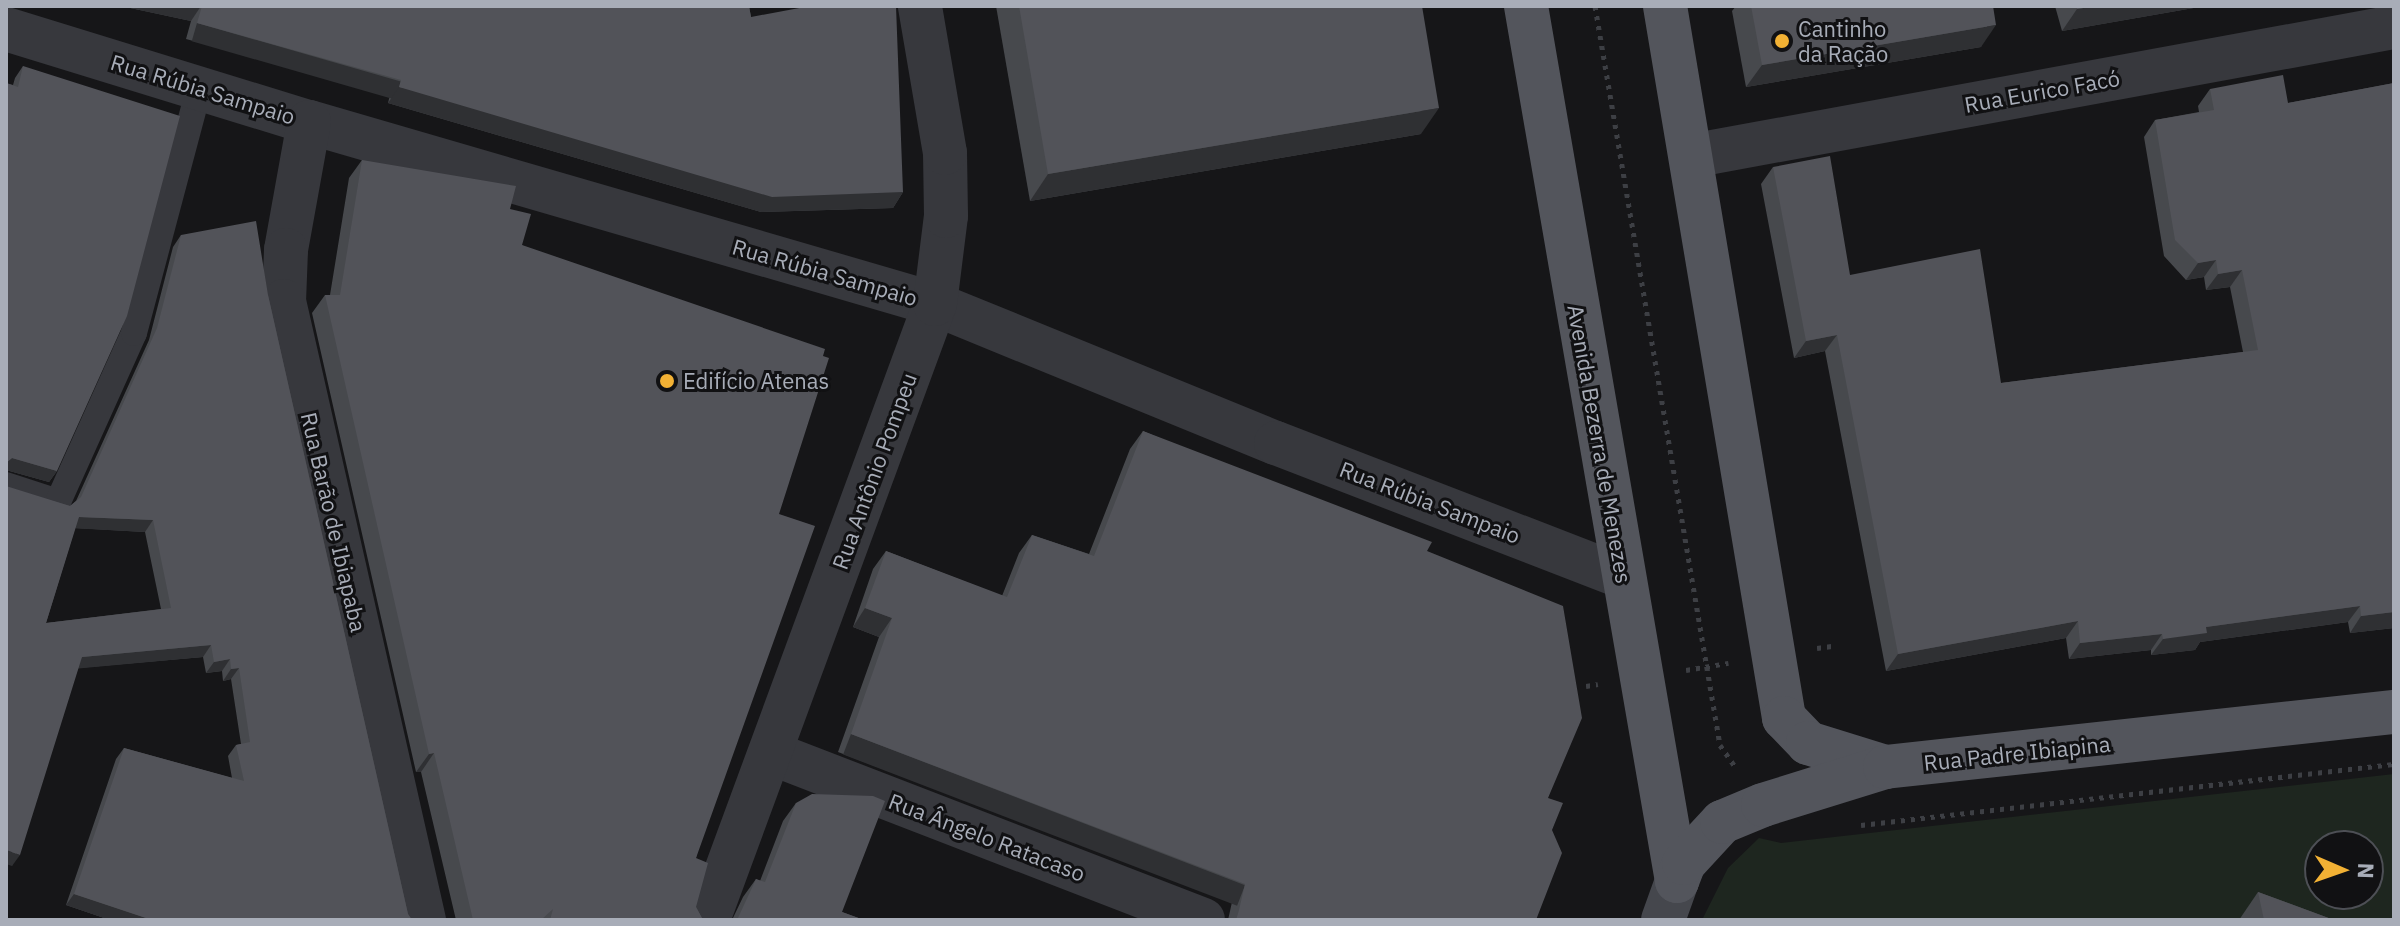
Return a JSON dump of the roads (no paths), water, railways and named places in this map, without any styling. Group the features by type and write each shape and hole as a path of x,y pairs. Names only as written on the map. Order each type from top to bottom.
{"main road":[{"name":"Avenida Bezerra de Menezes","path":"1526,6 1640,677 1670,900"},
{"path":"1665,6 1784,718 1808,743 1885,767"},
{"name":"Rua Padre Ibiapina","path":"1670,900 1684,863 1722,822 1763,805 1885,767 2394,712"}],"street":[{"name":"Rua Antônio Pompeu","path":"708,920 935,304 946,216 945,153 920,6"},
{"name":"Rua Eurico Facó","path":"1691,156 2386,20"},
{"name":"Rua Rúbia Sampaio","path":"6,29 309,122 935,304 1276,443 1623,577"},
{"name":"Rua Barão de Ibiapaba","path":"309,122 286,250 284,301 424,920"},
{"name":"Rua Ângelo Ratacaso","path":"771,753 1203,920"}],"lane":[{"path":"6,485 58,502 134,333 199,88"}],"place":[{"name":"Cantinho da Ração","path":"1782,41"},
{"name":"Edifício Atenas","path":"667,381"}]}
